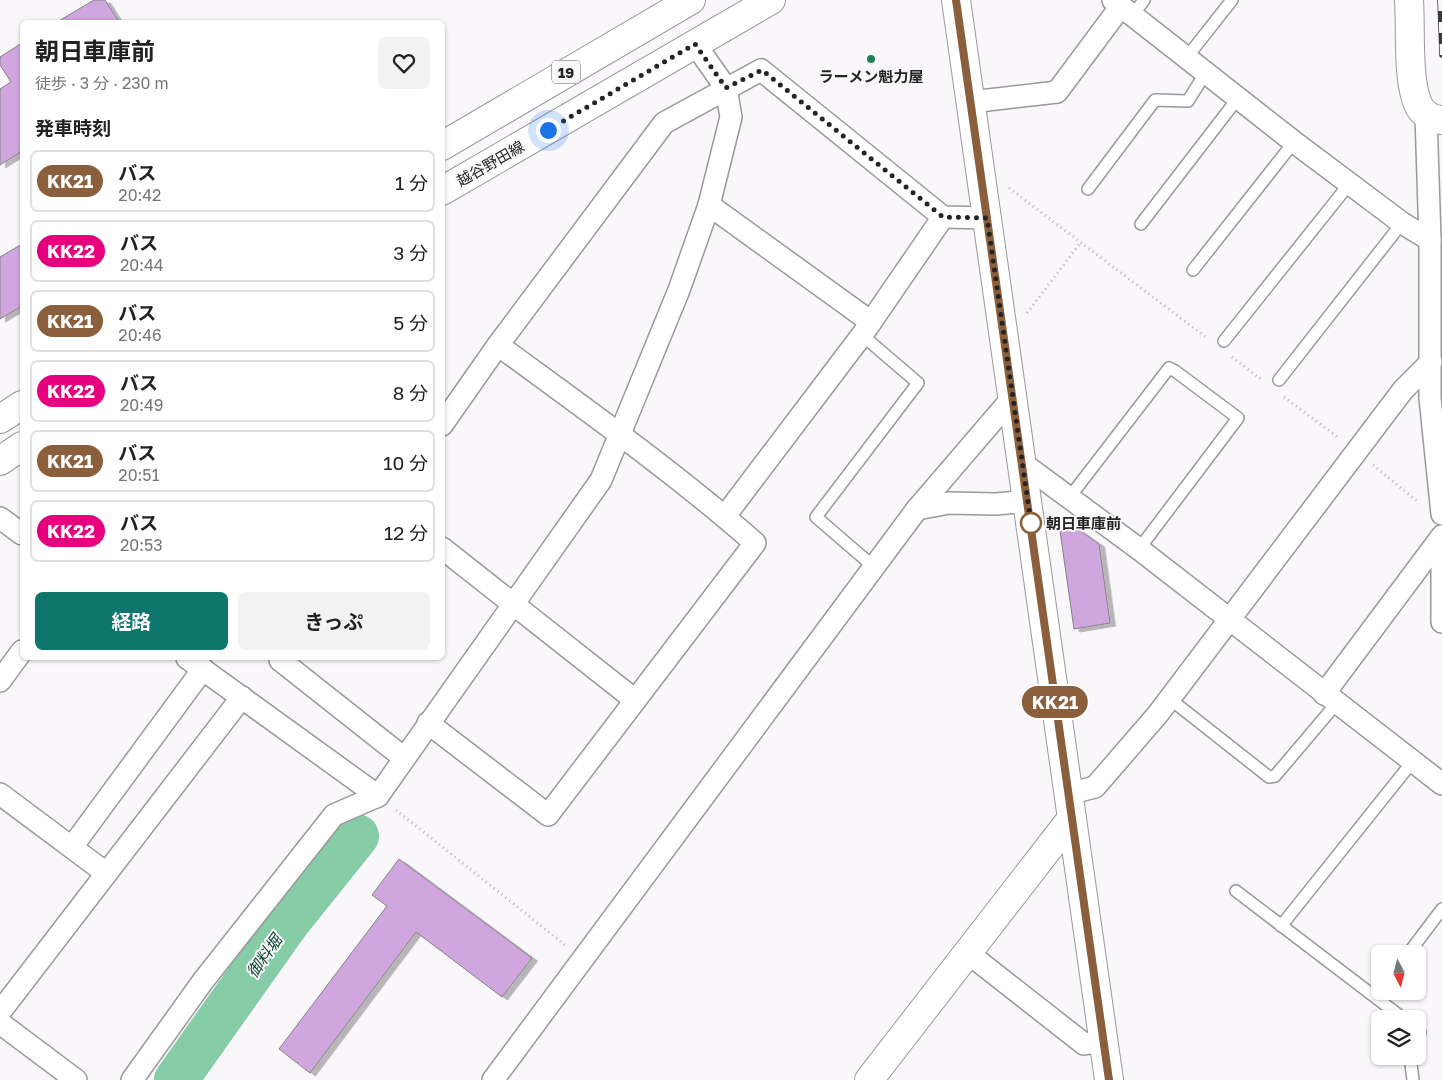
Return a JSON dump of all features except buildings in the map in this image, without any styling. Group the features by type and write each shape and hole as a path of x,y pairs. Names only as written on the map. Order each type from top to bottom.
{"main road":[{"name":"19","path":"445,144 691,0"},
{"name":"越谷野田線","path":"445,189 771,0"},
{"path":"956,0 1109,1080"},
{"path":"1409,0 1413,88 1418,105 1434,118"},
{"path":"0,420 20,406"},
{"path":"0,461 20,447"},
{"path":"869,1080 968,953 1070,806"}],"street":[{"path":"971,102 1057,92 1128,5 1187,57 1294,142 1402,223 1430,240"},
{"path":"132,1080 203,981 334,815 378,796 601,480 680,290 709,205 731,117 726,88 695,44"},
{"path":"445,421 498,345 664,123 762,70 943,217 987,218"},
{"path":"1434,118 1430,240 1430,398 1442,514"},
{"path":"709,205 867,328"},
{"path":"725,516 867,328 943,217"},
{"path":"428,723 548,815 755,543 725,516 620,434 498,345"},
{"path":"1070,806 1095,787 1170,699 1403,390 1431,362"},
{"path":"492,1080 917,509 1013,397"},
{"path":"1022,462 1139,549 1442,784"},
{"path":"917,509 949,503 996,504 1028,500"},
{"path":"0,518 20,533"},
{"path":"1330,699 1442,536"},
{"path":"445,550 635,700"},
{"path":"1442,557 1442,622"},
{"path":"0,681 20,654"},
{"path":"280,660 404,758"},
{"path":"72,847 195,663 378,796"},
{"path":"0,1012 242,697"},
{"path":"0,794 106,874"},
{"path":"968,953 1084,1044 1103,1041"},
{"path":"0,1023 76,1080"}],"lane":[{"path":"1187,57 1232,0"},
{"path":"1088,189 1155,100 1188,101 1206,72"},
{"path":"1142,224 1238,98"},
{"path":"1193,270 1294,142"},
{"path":"1224,341 1350,183"},
{"path":"1279,380 1402,223"},
{"path":"867,328 918,383 816,518 874,568"},
{"path":"1069,498 1169,368 1207,395 1238,418 1139,549"},
{"path":"1170,699 1269,777 1275,776 1330,699"},
{"path":"1282,926 1413,761"},
{"path":"1236,891 1371,989"},
{"path":"1415,945 1442,909"},
{"path":"1384,1000 1395,1010"},
{"path":"1411,1065 1413,1080"}],"path":[{"path":"1022,320 1081,242"},
{"path":"378,796 582,958"}],"waterway":[{"name":"御料堀","path":"176,1080 288,922 357,836"}],"railway":[{"path":"1440,0 1442,55"}],"bus line":[{"name":"KK21","path":"956,0 1109,1080"}],"place":[{"name":"ラーメン魁力屋","path":"871,59"},
{"name":"朝日車庫前","path":"1031,523"}],"route":[{"path":"548,130 695,44 726,88 762,70 943,217 987,218 1031,523"}]}
